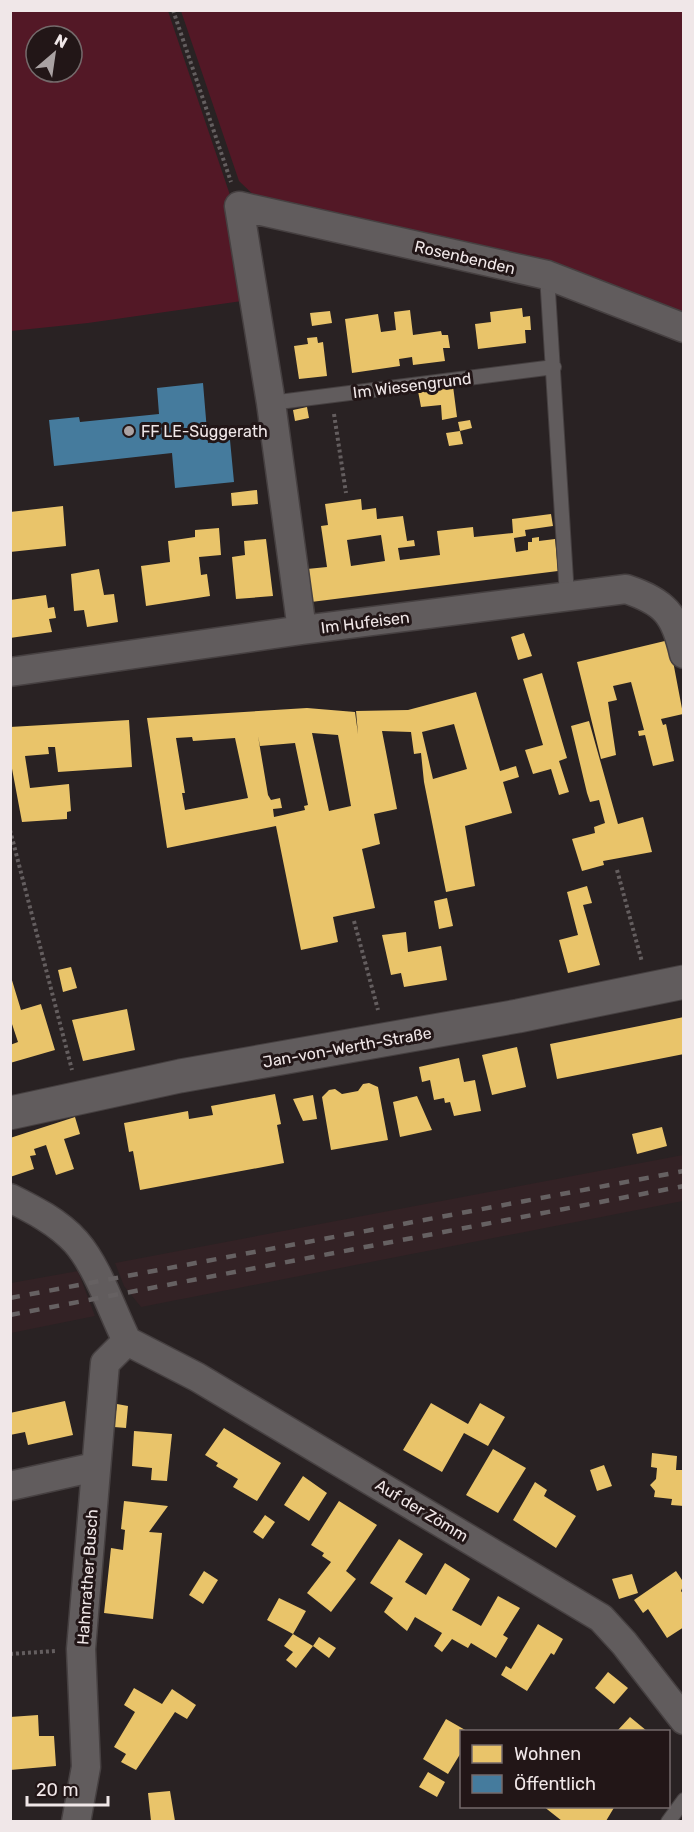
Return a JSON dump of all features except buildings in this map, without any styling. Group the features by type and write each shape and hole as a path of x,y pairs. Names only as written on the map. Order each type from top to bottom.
{"main road":[{"name":"Jan-von-Werth-Straße","path":"10,1113 180,1076 385,1040 684,982"}],"street":[{"name":"Rosenbenden","path":"239,206 547,275 684,328"},
{"path":"239,206 271,403 302,630"},
{"name":"Im Hufeisen","path":"10,672 302,630 626,589 652,597 676,610 684,654"},
{"path":"10,1198 37,1212 76,1242 88,1258 127,1341"},
{"name":"Hahnrather Busch","path":"76,1821 86,1767 81,1649 105,1363 127,1341"},
{"name":"Auf der Zömm","path":"127,1341 197,1377 601,1618 624,1643 684,1720"},
{"path":"10,1486 95,1467"}],"lane":[{"path":"547,275 567,596"},
{"name":"Im Wiesengrund","path":"271,403 554,367"},
{"path":"668,1821 684,1800"}],"path":[{"path":"173,10 239,206"},
{"path":"331,395 346,493"},
{"path":"10,830 80,1098"},
{"path":"617,870 650,989"},
{"path":"354,921 385,1040"},
{"path":"10,1654 81,1649"}],"shaded area":[{"path":"10,11 168,11 233,204 242,301 88,323 11,331"},
{"path":"181,11 683,11 683,319 259,200 239,181"},
{"path":"683,1155 683,1201 141,1307 124,1286 115,1263"},
{"path":"78,1271 95,1316 11,1333 11,1283"}],"railway":[{"path":"10,1298 684,1171"},
{"path":"10,1315 684,1186"}],"place":[{"name":"FF LE-Süggerath","path":"129,431"}]}
